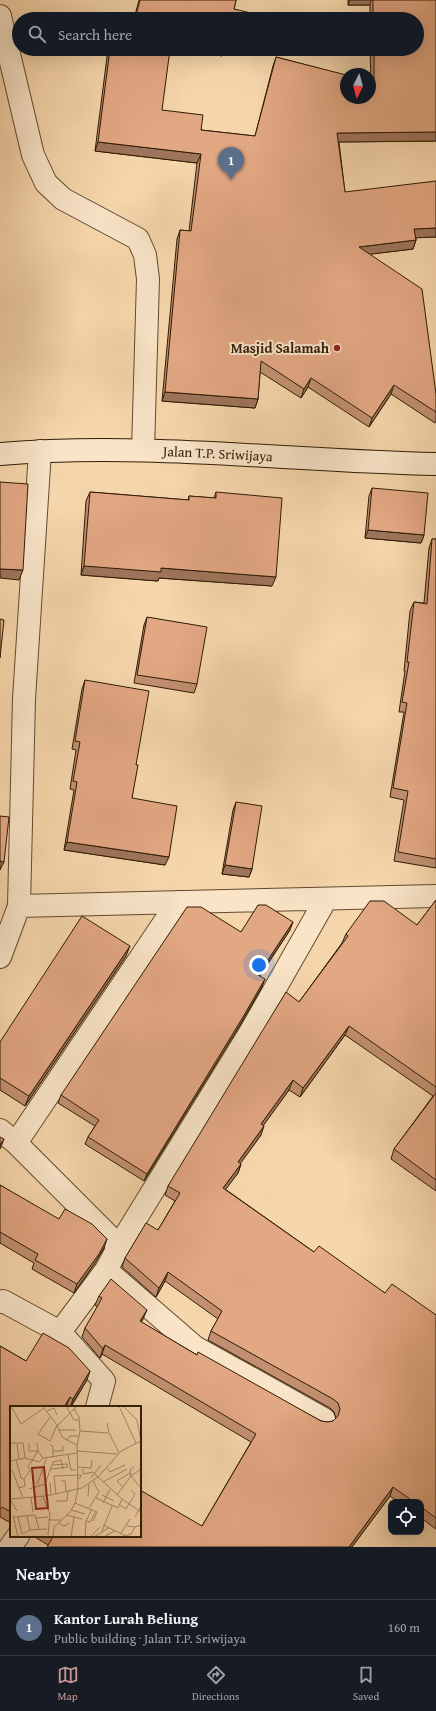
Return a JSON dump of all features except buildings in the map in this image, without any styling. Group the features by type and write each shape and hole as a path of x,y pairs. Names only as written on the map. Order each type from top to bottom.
{"street":[{"path":"0,16 33,155 46,183 63,199 138,238 145,255 148,279 143,450"},
{"name":"Jalan T.P. Sriwijaya","path":"0,454 40,451 143,450 436,464"},
{"path":"0,957 19,906 24,699 40,451"},
{"path":"19,906 436,896"},
{"path":"60,1332 106,1270 118,1246 251,1031 326,899"},
{"path":"118,1246 8,1136 178,902"},
{"path":"106,1270 195,1347 324,1419"},
{"path":"0,1302 3,1301 60,1332 104,1382 97,1406"},
{"path":"10,1547 17,1537"}],"place":[{"name":"Kantor Lurah Beliung","path":"231,180"},
{"name":"Masjid Salamah","path":"337,348"}]}
